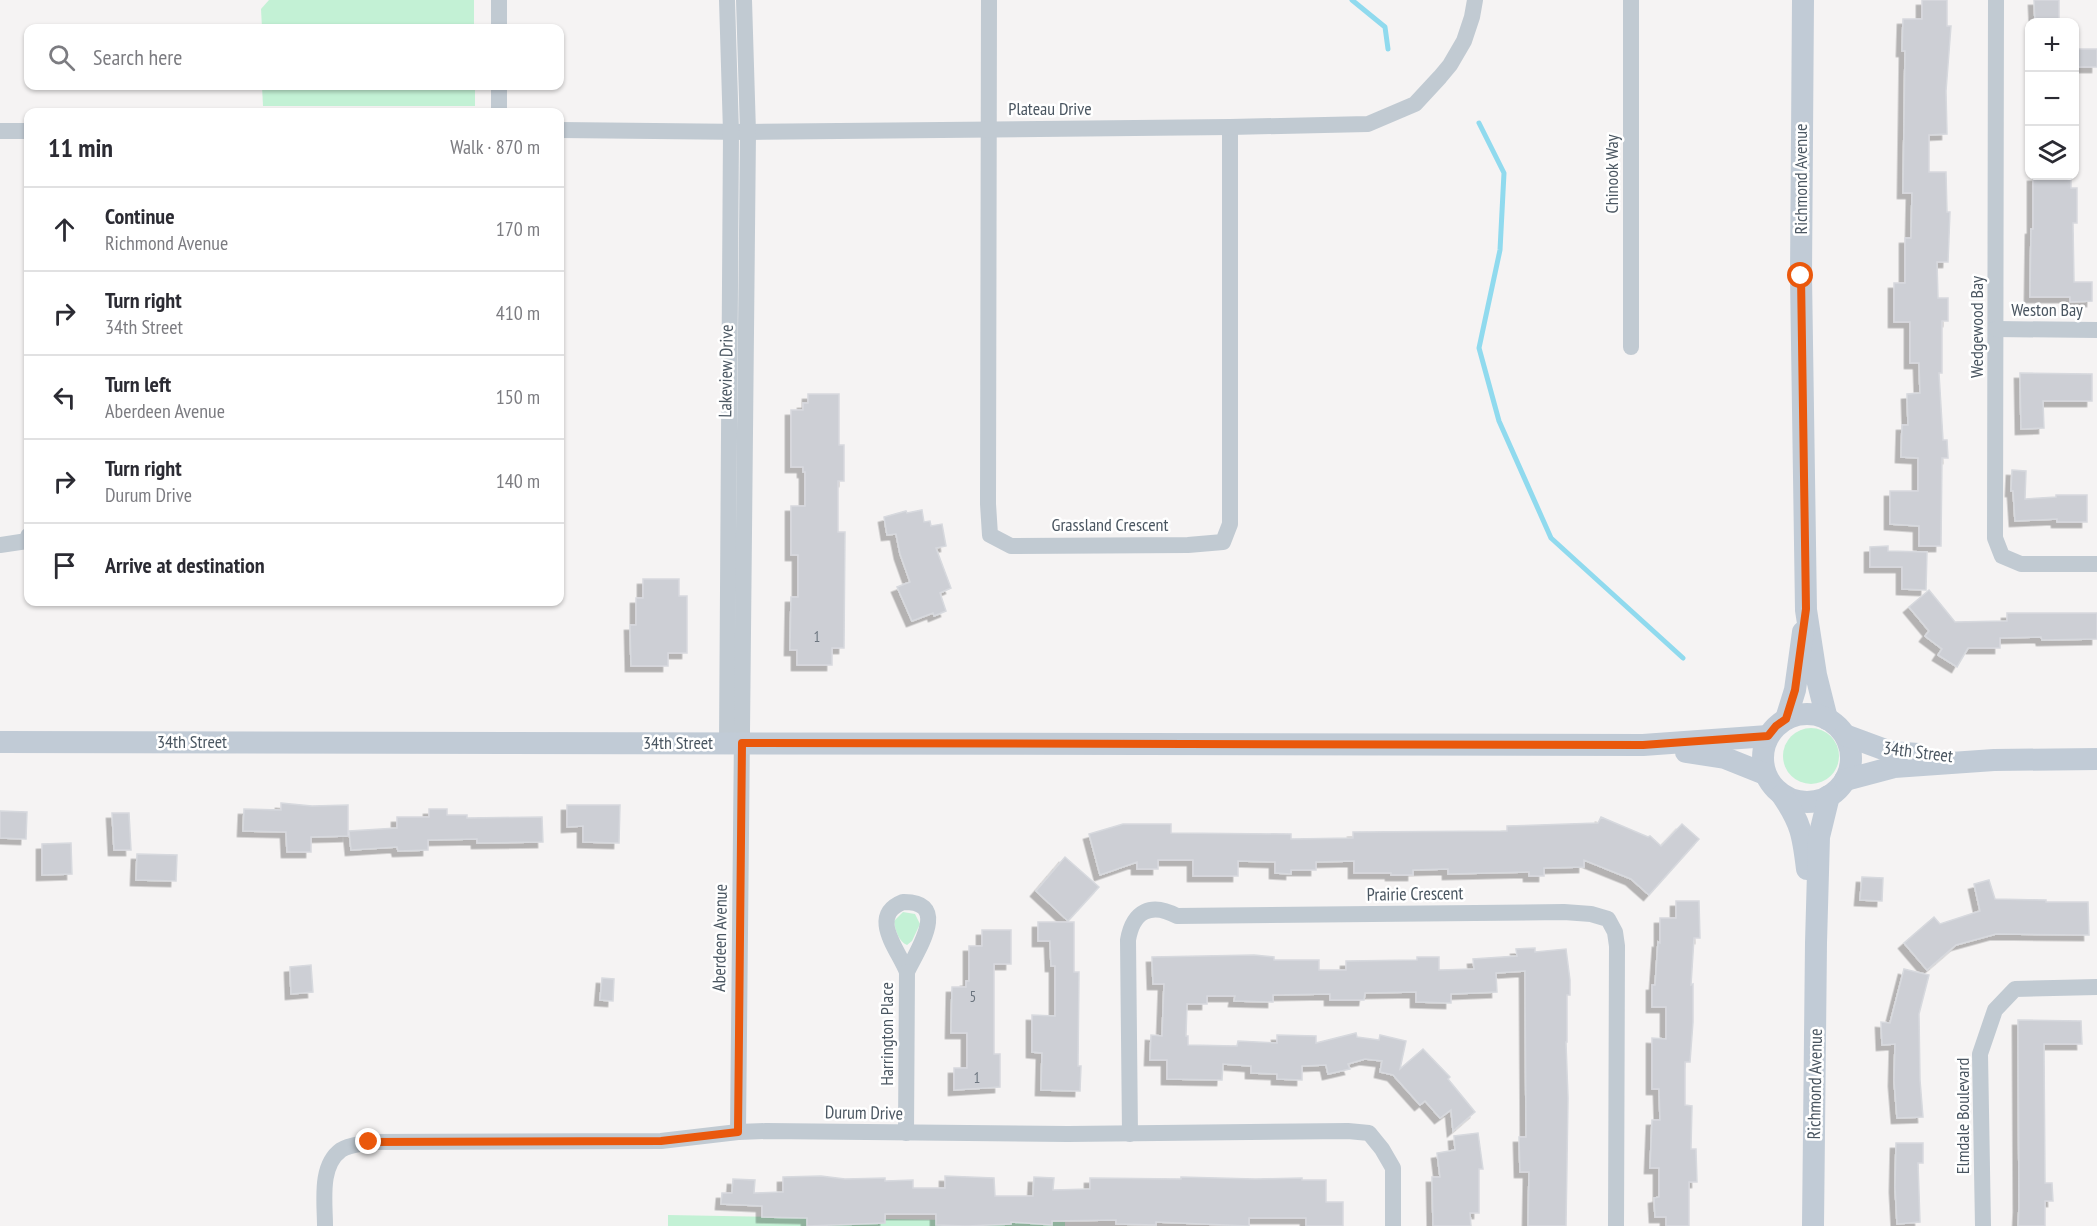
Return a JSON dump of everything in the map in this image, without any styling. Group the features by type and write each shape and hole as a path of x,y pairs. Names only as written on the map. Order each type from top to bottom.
{"street":[{"path":"499,0 499,24"},
{"name":"Lakeview Drive","path":"727,0 739,132"},
{"name":"Lakeview Drive","path":"734,743 739,132 744,0"},
{"path":"989,0 989,128"},
{"name":"Plateau Drive","path":"564,130 739,132 1368,124 1415,104 1450,65 1464,41 1475,0"},
{"name":"Chinook Way","path":"1631,0 1631,347"},
{"name":"Richmond Avenue","path":"1803,0 1801,286 1806,609 1816,675 1827,718"},
{"name":"Wedgewood Bay","path":"1996,0 1995,538 2002,556 2021,564 2097,564"},
{"path":"499,90 499,108"},
{"name":"Grassland Crescent","path":"989,128 988,504 990,535 1011,546 1188,545 1223,542 1230,524 1230,127"},
{"path":"0,131 24,131"},
{"name":"Weston Bay","path":"1996,329 2097,330"},
{"path":"0,545 24,541"},
{"name":"Richmond Avenue","path":"1786,719 1795,690 1806,609"},
{"path":"1799,714 1814,714 1827,718 1845,735 1850,746 1850,769 1845,780 1829,796 1818,801 1793,800 1782,795 1772,786 1765,774 1763,754 1768,736 1776,726 1799,714"},
{"name":"34th Street","path":"1845,735 1891,752 1994,760"},
{"name":"34th Street","path":"0,742 1643,745 1768,736"},
{"name":"Aberdeen Avenue","path":"734,743 738,1132"},
{"name":"34th Street","path":"1643,745 1725,758 1765,774"},
{"name":"34th Street","path":"1845,780 1894,767 1994,760 2097,759"},
{"name":"Richmond Avenue","path":"1782,795 1796,816 1803,836 1816,943"},
{"name":"Richmond Avenue","path":"1813,1226 1819,837 1829,796"},
{"name":"Prairie Crescent","path":"1130,1134 1128,940 1130,927 1144,912 1154,909 1167,911 1177,916 1564,912 1591,914 1608,919 1615,932 1617,946 1616,1226"},
{"name":"Harrington Place","path":"906,1133 907,972"},
{"name":"Elmdale Boulevard","path":"1983,1226 1980,1054 1995,1010 2015,989 2097,987"},
{"name":"Durum Drive","path":"325,1226 325,1186 328,1165 342,1149 369,1142 661,1141 738,1132 1130,1134 1348,1131 1369,1133 1393,1168 1393,1226"}],"green space":[{"path":"269,0 474,0 474,24 262,24 261,9"},
{"path":"262,90 475,90 475,106 263,106"},
{"path":"1811,728 1831,736 1839,756 1831,776 1811,784 1791,776 1783,756 1791,736"},
{"path":"903,912 915,914 920,924 912,941 907,945 898,935 894,921"},
{"path":"668,1215 1065,1222 1065,1226 668,1226"}],"building":[{"path":"1922,0 1947,0 1947,26 1951,26 1946,91 1947,134 1929,135 1929,172 1946,172 1947,212 1950,212 1948,262 1937,262 1938,298 1948,298 1948,321 1942,321 1942,373 1939,373 1943,440 1947,440 1948,458 1942,458 1941,546 1919,546 1919,526 1890,524 1890,491 1918,491 1918,458 1901,457 1902,425 1908,425 1907,394 1920,393 1919,363 1910,363 1910,322 1894,322 1894,283 1905,283 1905,238 1911,238 1912,193 1903,193 1905,51 1902,51 1903,19 1922,19"},
{"path":"2034,0 2059,0 2059,18 2035,18"},
{"path":"2079,49 2097,49 2097,67 2079,67"},
{"path":"2033,180 2071,180 2071,188 2077,188 2077,223 2073,223 2074,282 2092,282 2092,301 2070,302 2070,297 2030,297 2031,229 2033,229"},
{"path":"2020,373 2092,374 2092,401 2043,401 2044,428 2021,429"},
{"path":"808,394 839,394 839,445 844,445 844,481 838,481 838,532 845,532 844,648 832,648 832,665 797,665 797,650 790,650 791,597 798,597 798,555 791,555 791,506 805,506 805,472 803,472 803,467 791,467 791,410 803,410 803,403 808,403"},
{"path":"2012,470 2026,471 2025,499 2056,497 2056,495 2087,495 2087,522 2057,522 2057,519 2015,521 2013,491 2011,491"},
{"path":"922,510 924,522 930,521 931,526 942,524 946,546 936,548 951,588 940,593 946,611 912,621 897,587 910,582 896,534 887,535 884,517 906,511 907,513"},
{"path":"1888,546 1888,551 1927,552 1926,590 1902,589 1902,567 1870,567 1870,547"},
{"path":"643,579 679,579 679,596 687,596 687,653 668,653 668,666 631,666 630,625 636,625 636,598 643,598"},
{"path":"1929,590 1955,622 2007,621 2007,613 2097,613 2097,639 2000,638 2000,648 1968,648 1957,667 1938,655 1942,649 1925,636 1929,631 1909,607"},
{"path":"281,803 312,806 348,805 348,836 311,837 311,852 287,852 286,832 243,831 244,809 281,810"},
{"path":"567,805 620,805 619,843 583,842 583,826 567,827"},
{"path":"429,809 447,809 447,815 467,815 467,818 542,817 543,842 477,843 477,839 428,840 428,850 398,851 397,847 351,850 349,831 397,828 397,817 429,817"},
{"path":"0,811 27,812 26,839 0,838"},
{"path":"112,813 129,813 131,850 114,850"},
{"path":"1601,817 1650,836 1661,846 1682,824 1699,839 1649,895 1631,879 1584,860 1584,867 1544,868 1544,876 1529,876 1529,872 1448,874 1448,869 1413,870 1413,875 1354,873 1354,861 1316,862 1316,870 1291,870 1291,874 1275,873 1275,862 1238,861 1238,876 1193,876 1193,860 1158,860 1158,869 1137,869 1137,862 1100,875 1089,834 1123,824 1171,824 1171,833 1291,834 1291,839 1353,838 1353,832 1507,831 1507,826 1598,823"},
{"path":"71,843 72,874 42,875 42,844"},
{"path":"137,854 177,855 176,881 136,880"},
{"path":"1065,857 1099,887 1068,921 1036,891"},
{"path":"1862,877 1883,878 1882,901 1860,900"},
{"path":"1989,880 1995,899 2088,902 2089,935 1996,934 1956,945 1927,970 1904,943 1934,917 1940,924 1980,911 1974,884"},
{"path":"1676,901 1699,901 1700,938 1694,938 1691,985 1693,984 1693,1022 1690,1062 1685,1062 1685,1105 1692,1106 1691,1149 1696,1149 1697,1182 1689,1182 1689,1226 1666,1226 1666,1217 1655,1217 1654,1198 1659,1197 1659,1168 1650,1168 1652,1120 1660,1120 1659,1089 1652,1089 1652,1038 1666,1039 1666,1007 1652,1007 1652,985 1655,985 1658,942 1660,943 1660,918 1676,918"},
{"path":"1038,922 1074,922 1074,972 1079,972 1080,1091 1041,1090 1042,1053 1032,1052 1032,1015 1055,1016 1055,966 1051,966 1050,941 1038,941"},
{"path":"982,930 1011,930 1011,964 994,964 994,1054 1000,1054 1000,1087 954,1090 954,1068 967,1068 967,1033 951,1033 952,987 966,987 966,981 969,981 969,946 982,946"},
{"path":"1535,948 1535,952 1566,949 1570,980 1570,995 1567,995 1566,1042 1568,1098 1566,1226 1528,1226 1529,1172 1520,1172 1519,1137 1526,1137 1525,971 1496,973 1497,992 1451,994 1451,1003 1416,1002 1416,992 1365,993 1364,1000 1330,1000 1330,994 1273,995 1273,1002 1234,1001 1235,996 1207,996 1207,1004 1187,1004 1188,1045 1237,1046 1238,1041 1277,1043 1277,1035 1316,1036 1316,1043 1356,1033 1357,1037 1379,1040 1380,1035 1406,1041 1400,1069 1423,1049 1450,1077 1448,1079 1475,1112 1453,1131 1451,1110 1440,1118 1425,1101 1420,1105 1393,1075 1380,1072 1382,1061 1365,1059 1348,1064 1350,1069 1328,1074 1326,1065 1302,1066 1302,1080 1277,1079 1277,1074 1251,1073 1251,1066 1223,1064 1222,1080 1167,1079 1167,1060 1150,1060 1151,1035 1162,1036 1164,984 1153,984 1152,957 1254,955 1274,957 1274,960 1319,960 1319,970 1346,970 1346,961 1417,960 1417,957 1439,957 1439,970 1474,969 1473,959 1517,956 1516,949"},
{"path":"311,965 313,992 291,994 290,967"},
{"path":"1904,969 1929,975 1919,1014 1923,1117 1897,1118 1894,1081 1895,1044 1882,1045 1881,1022 1890,1023"},
{"path":"602,978 614,979 613,1001 600,1000"},
{"path":"2018,1020 2081,1021 2082,1044 2044,1044 2045,1183 2052,1183 2053,1201 2045,1201 2045,1226 2018,1226"},
{"path":"1478,1133 1483,1169 1479,1169 1479,1213 1470,1213 1471,1226 1433,1226 1432,1177 1440,1177 1437,1153 1455,1150 1454,1136"},
{"path":"1896,1143 1923,1143 1923,1163 1918,1163 1920,1222 1897,1224"},
{"path":"821,1176 845,1179 885,1178 885,1181 913,1180 913,1188 945,1188 945,1176 994,1178 995,1196 1033,1196 1034,1177 1054,1178 1053,1190 1090,1189 1090,1178 1326,1180 1326,1202 1343,1202 1343,1226 1306,1226 1306,1218 1249,1218 1249,1226 1156,1222 1156,1225 1116,1224 1116,1220 1052,1221 1052,1225 1011,1222 1011,1224 967,1226 936,1225 936,1214 885,1214 885,1223 807,1226 807,1218 762,1217 762,1206 721,1204 722,1193 732,1193 733,1179 755,1180 754,1193 783,1192 783,1177"}],"waterway":[{"path":"1352,0 1385,27 1388,49"},
{"path":"1479,123 1504,173 1500,250 1479,348 1499,421 1551,538 1683,658"}],"route":[{"path":"369,1142 661,1141 738,1132 742,743 1643,745 1768,736 1786,719 1795,690 1806,609 1801,276"}]}
